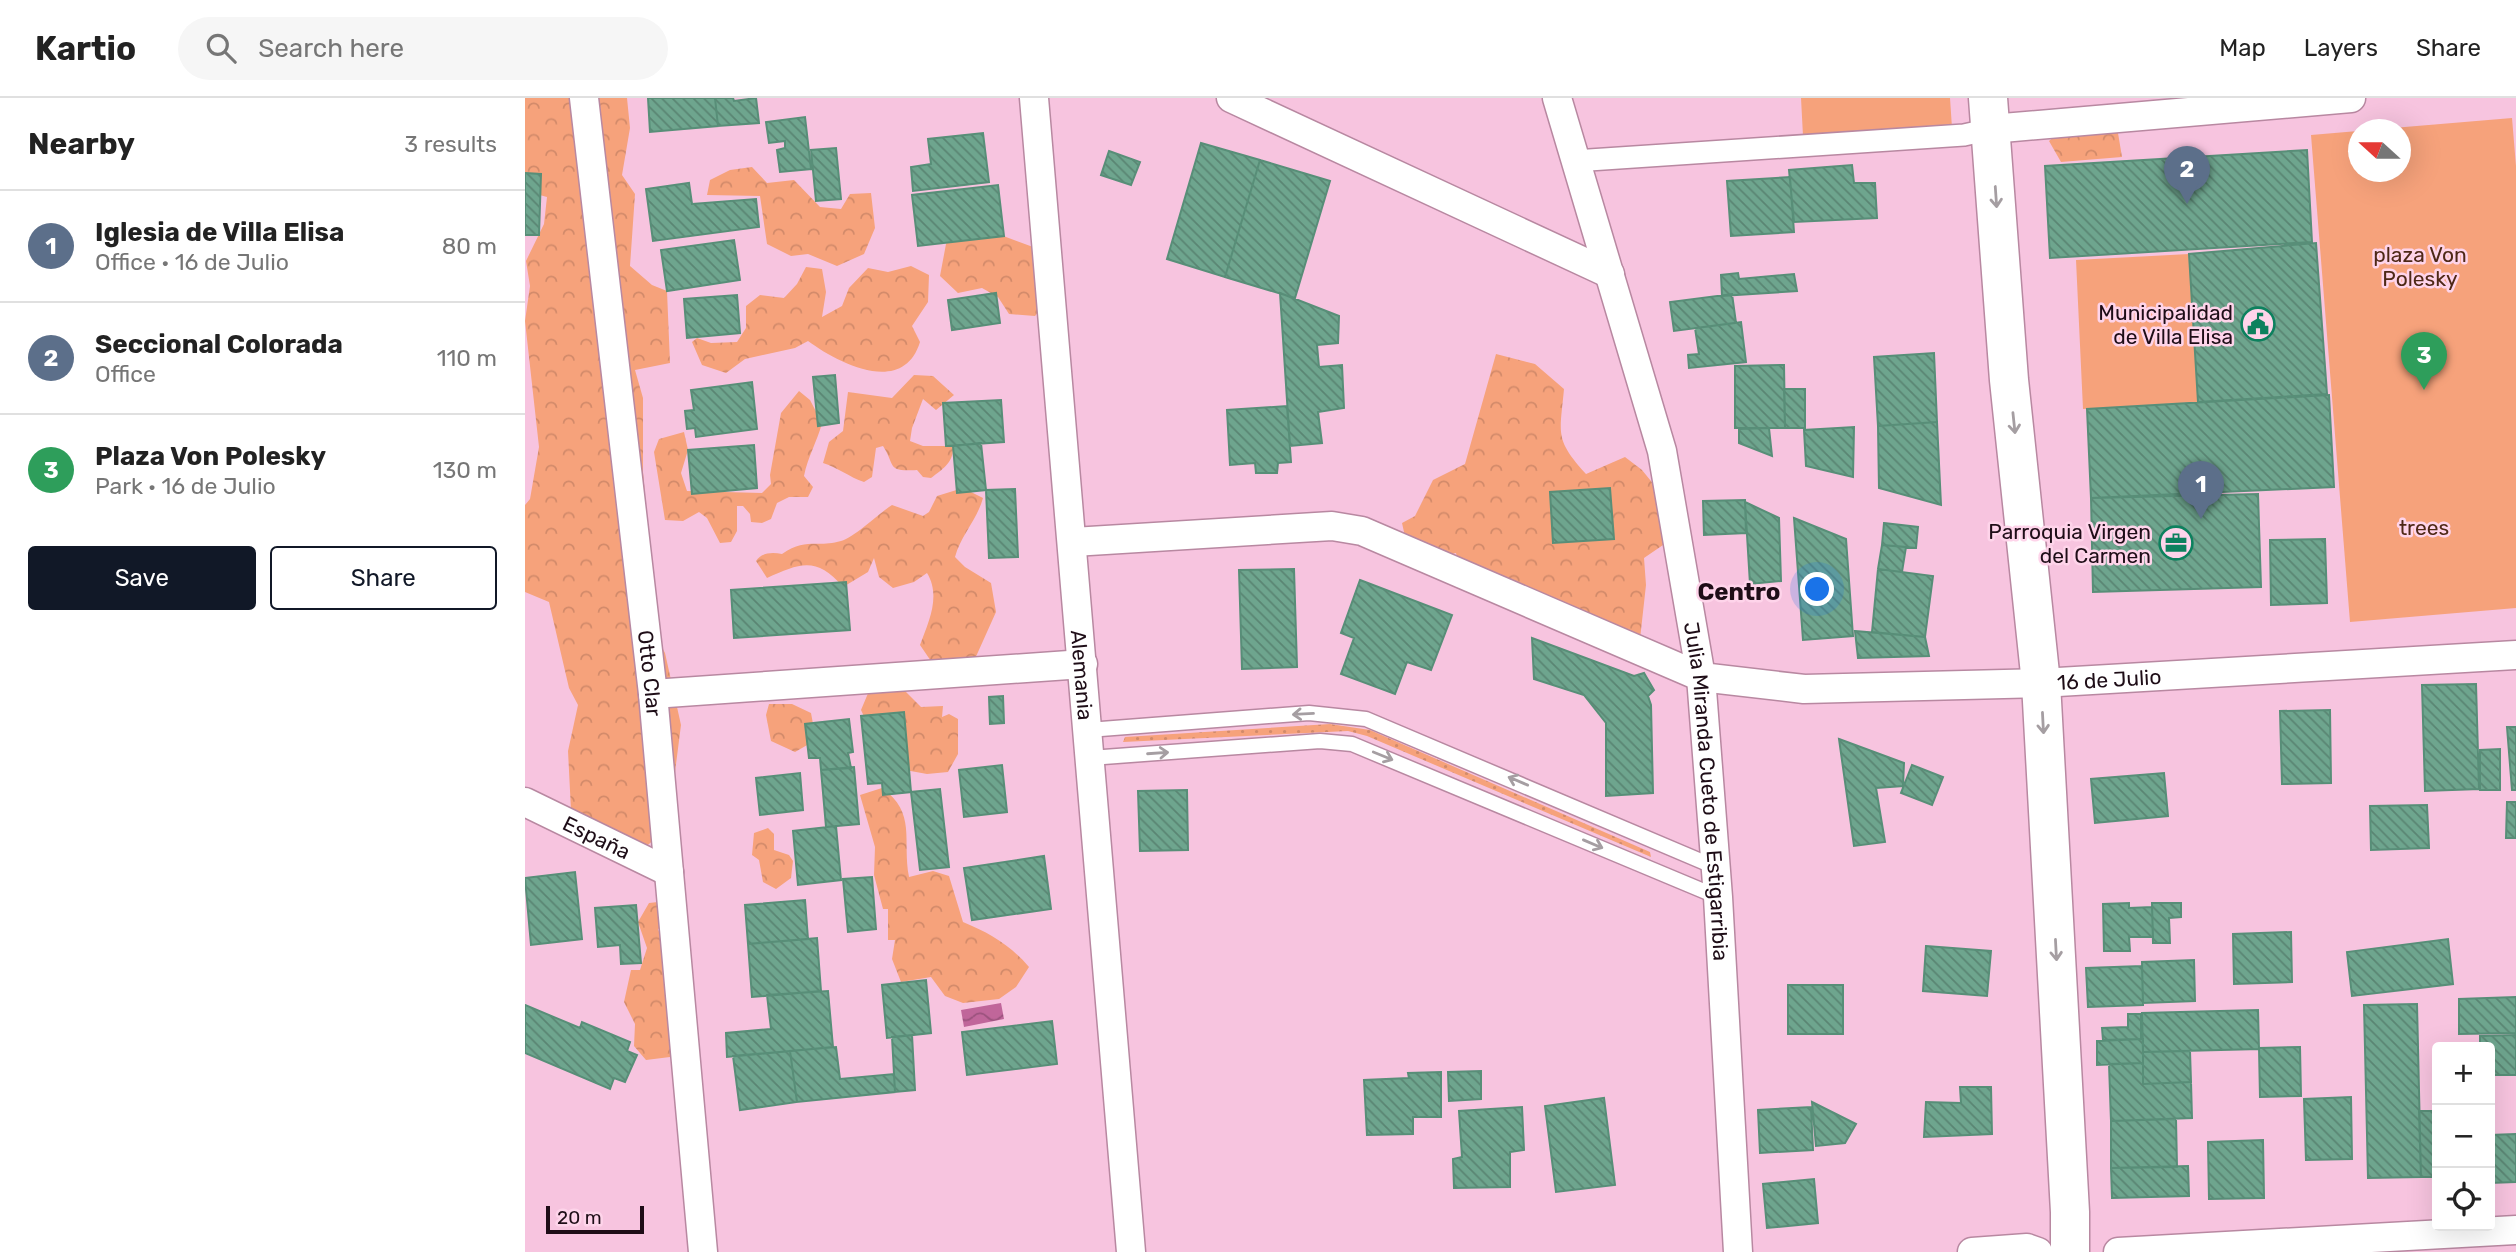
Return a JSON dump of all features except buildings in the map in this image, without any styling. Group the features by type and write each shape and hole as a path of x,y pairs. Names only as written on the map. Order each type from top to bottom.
{"main road":[{"path":"1990,113 2009,380 2041,683 2070,1198 2070,1252"}],"street":[{"name":"Otto Clar","path":"584,98 653,694 703,1252"},
{"name":"Alemania","path":"1034,98 1131,1252"},
{"path":"1231,98 1610,274"},
{"name":"Julia Miranda Cueto de Estigarribia","path":"1557,98 1662,452 1701,677 1718,897 1738,1252"},
{"path":"1574,161 1964,135 1990,113 2351,98"},
{"name":"16 de Julio","path":"1073,542 1332,526 1362,531 1701,677 1804,689 2041,683 2516,655"},
{"path":"653,694 1083,664"},
{"name":"España","path":"525,802 669,872"},
{"path":"2118,1252 2516,1230"},
{"path":"1972,1252 2027,1248 2038,1252"}],"lane":[{"path":"1088,730 1309,713 1366,719 1391,726 1716,867"},
{"path":"1090,758 1320,741 1352,744 1718,897"}],"green space":[{"path":"525,98 627,98 630,128 622,175 635,194 630,266 652,285 667,291 670,363 635,370 643,398 643,472 649,541 643,611 665,653 681,725 668,827 630,861 572,830 568,751 578,705 569,688 549,602 525,592 525,505 530,499 539,447 525,321 530,286 526,261 544,224 547,197 525,191"},
{"path":"1801,98 1950,98 1952,128 1803,136"},
{"name":"plaza Von Polesky","path":"2512,118 2516,166 2516,608 2350,622 2311,135 2348,132 2348,182 2411,182 2411,126"},
{"path":"2066,126 2117,127 2122,157 2061,162 2049,141"},
{"path":"752,167 767,183 794,180 820,207 841,209 850,194 871,193 875,228 864,254 837,266 808,254 791,256 767,244 760,196 707,195 710,180 730,170"},
{"path":"998,234 1033,247 1051,298 1035,316 1009,314 998,297 982,288 958,293 940,276 946,244 950,237"},
{"path":"2189,254 2198,402 2083,409 2076,260"},
{"path":"911,266 929,275 928,302 912,326 920,342 912,359 900,368 885,372 869,370 836,358 808,341 795,348 745,359 726,373 702,365 692,342 697,338 711,343 737,342 746,328 746,306 760,295 784,298 797,284 806,267 822,269 826,292 822,317 842,306 849,288 868,268 888,272"},
{"path":"1496,354 1535,364 1564,389 1561,435 1569,452 1586,474 1625,457 1642,470 1672,507 1663,545 1644,558 1646,585 1640,639 1585,611 1558,618 1462,581 1456,553 1411,564 1402,523 1415,516 1433,480 1465,464"},
{"path":"914,375 933,376 954,395 936,410 923,399 910,441 923,446 953,446 950,461 943,468 931,478 923,477 917,470 896,469 883,446 876,448 872,477 864,482 823,463 829,442 843,431 848,392 892,398"},
{"path":"799,391 810,400 822,423 804,476 813,487 808,497 789,497 777,503 771,519 762,523 751,522 750,514 743,506 737,506 737,531 731,542 720,543 707,518 699,512 683,521 665,520 654,452 659,439 684,432 688,450 681,473 687,491 762,493 771,484 770,475 781,413"},
{"path":"963,488 983,498 955,557 965,567 991,583 996,612 974,661 935,667 920,645 930,618 933,600 927,573 914,582 893,588 879,577 874,558 868,572 843,587 825,570 808,565 767,578 756,561 764,554 782,554 805,544 841,541 892,505 923,516 929,512 937,496"},
{"path":"897,683 921,707 943,706 942,717 949,714 958,719 958,754 948,772 927,774 905,770 867,723 861,710 869,691"},
{"path":"769,704 792,704 811,713 816,740 795,752 771,741 766,715"},
{"path":"1330,724 1370,730 1650,852 1651,857 1367,736 1348,731 1123,742 1125,737"},
{"path":"882,788 893,797 904,817 909,877 933,871 949,876 963,922 999,940 1029,967 1016,987 999,999 963,1003 945,996 931,977 901,982 892,959 895,940 888,940 888,909 883,909 874,875 875,847 860,795"},
{"path":"768,828 774,834 774,850 789,855 793,861 791,878 776,889 763,882 759,860 752,855 754,833"},
{"path":"658,902 669,924 658,929 662,940 661,949 669,953 677,1043 670,1057 646,1060 634,1046 635,1024 624,1002 631,970 640,970 647,948 638,922 649,903"}],"water":[{"path":"1001,1003 1004,1019 964,1027 961,1010"}],"place":[{"name":"Seccional Colorada","path":"2187,204"},
{"name":"Municipalidad de Villa Elisa","path":"2258,324"},
{"name":"Plaza Von Polesky","path":"2424,390"},
{"name":"Iglesia de Villa Elisa","path":"2201,519"},
{"name":"Parroquia Virgen del Carmen","path":"2176,543"}],"district":[{"name":"Centro","path":"1739,592"}],"park label":[{"name":"trees","path":"2424,527"}]}
